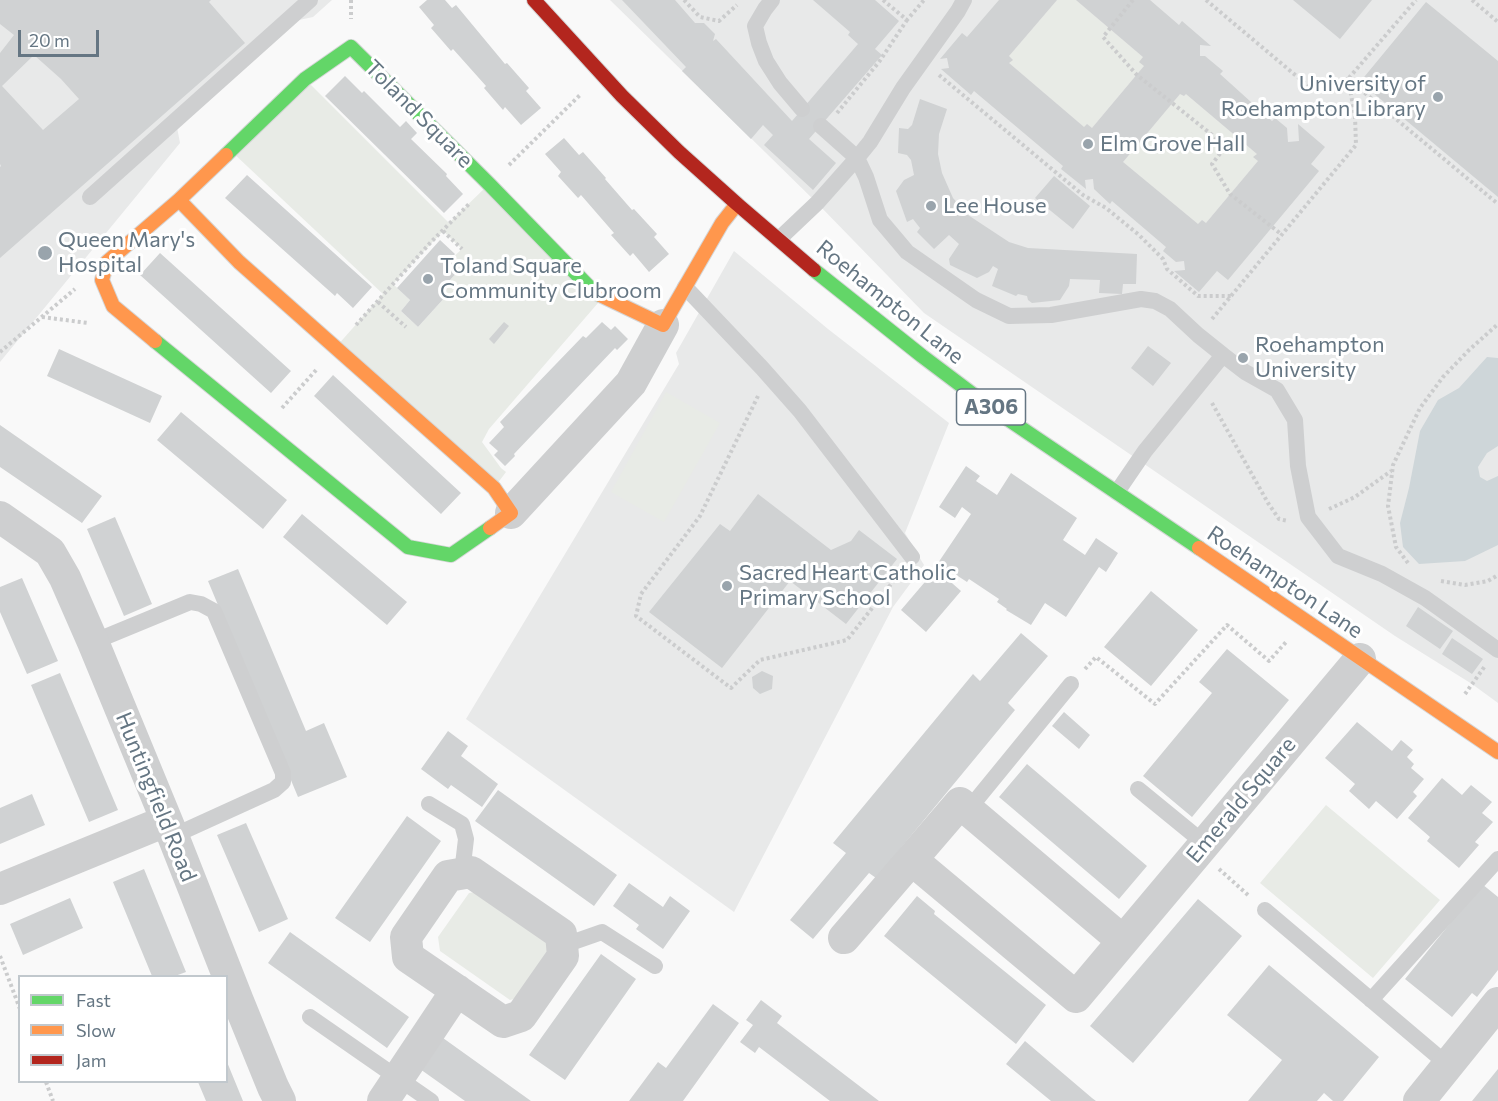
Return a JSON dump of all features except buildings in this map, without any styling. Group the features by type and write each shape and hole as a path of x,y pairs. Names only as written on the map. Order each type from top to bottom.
{"main road":[{"name":"Roehampton Lane","path":"534,0 622,96 679,152 737,204 864,310 987,405 1498,752"},
{"name":"Toland Square","path":"107,262 179,200 305,79 351,47 594,292 663,325"},
{"path":"107,262 102,279 113,306 408,547 451,555 511,513 494,488 239,262 179,200"},
{"path":"663,325 722,223 737,204"}],"street":[{"path":"511,513 631,383 663,325"},
{"name":"Huntingfield Road","path":"0,517 50,552 65,578 228,975"},
{"name":"Emerald Square","path":"912,860 1076,996 1360,659"},
{"path":"844,939 960,803 1123,941"},
{"path":"0,889 169,828"},
{"path":"471,872 561,934 562,946 563,956 521,1016 503,1022 408,957 406,937 448,876 471,872"},
{"name":"Huntingfield Road","path":"228,976 280,1101"},
{"path":"390,1090 457,990"},
{"path":"1419,1101 1498,1003"}],"lane":[{"path":"90,197 310,0"},
{"path":"772,0 755,26 759,43 766,62 802,109"},
{"path":"779,239 817,203 870,142 903,88 964,0"},
{"path":"822,128 857,158 866,177 880,220 907,252 976,300 1009,316 1052,315 1141,299 1155,301 1170,309 1198,335 1245,372 1277,390 1294,420 1298,466 1308,517 1338,556 1382,573 1425,598 1498,650"},
{"path":"685,287 800,411 912,557"},
{"path":"1118,492 1145,451 1223,355"},
{"path":"93,642 189,602 201,604 214,611 283,773 283,782 274,790 169,828"},
{"path":"968,810 1071,684"},
{"path":"1138,789 1202,847"},
{"path":"429,804 462,824 466,839 462,873"},
{"path":"1371,1000 1498,859"},
{"path":"1265,910 1448,1065"},
{"path":"562,946 602,932 655,966"},
{"path":"310,1017 390,1090 431,1101"}],"path":[{"path":"684,0 700,16 719,21 737,5"},
{"path":"883,0 907,20"},
{"path":"822,128 885,55 907,20 924,0"},
{"path":"1133,0 1103,37 1137,75 1226,146 1212,164 1230,194 1281,234"},
{"path":"1206,0 1313,90 1348,79 1416,0"},
{"path":"1472,0 1498,22"},
{"path":"922,61 1083,195 1106,208 1139,235 1163,259 1167,269 1198,296 1232,296"},
{"path":"264,429 443,231 602,74"},
{"path":"1198,335 1356,145 1355,116 1348,79"},
{"path":"1348,79 1498,204"},
{"path":"443,231 462,249"},
{"path":"0,352 107,262"},
{"path":"377,302 406,327"},
{"path":"1410,566 1396,547 1389,506 1393,465 1420,408 1443,377 1498,324"},
{"path":"768,375 700,516 641,594 636,616 731,688 760,660 847,640 912,557"},
{"path":"1432,579 1465,585 1488,581 1498,575"},
{"path":"1071,684 1096,657 1155,704 1227,625 1269,661 1304,620"},
{"path":"1447,718 1498,650"},
{"path":"1202,847 1265,910"},
{"path":"0,956 18,1004"},
{"path":"46,1083 53,1101"}],"shaded area":[{"name":"Queen Mary's Hospital","path":"0,0 332,0 313,17 285,23 176,122 180,143 0,362"},
{"name":"Roehampton University","path":"610,0 1498,0 1498,703 1395,636 924,313 817,203"},
{"path":"1057,0 1076,0 1143,57 1140,62 1144,66 1092,128 1087,124 1084,127 1009,63 1012,60 1009,56"},
{"path":"305,79 449,223 489,184 598,303 489,429 482,442 506,472 494,488 336,347 383,294 231,151","holes":["443,231 462,249 450,260 460,269 441,290 447,295 418,327 401,311 410,300 393,284"]},
{"path":"1180,94 1184,96 1186,94 1257,154 1254,157 1258,161 1206,223 1202,220 1198,224 1123,162"},
{"name":"Sacred Heart Catholic Primary School","path":"734,251 828,329 949,423 905,533 924,565 893,607 734,912 466,719 679,364 676,353"},
{"path":"1487,357 1498,358 1498,446 1487,453 1478,467 1480,477 1487,481 1498,476 1498,545 1465,561 1419,564 1403,547 1400,523 1420,431 1438,400 1459,388"},
{"path":"666,392 720,423 664,522 611,492"},
{"path":"1326,805 1440,900 1373,978 1260,883"},
{"path":"482,891 551,939 551,953 521,997 510,1000 440,951 438,937 469,893"}],"traffic: fast":[{"path":"226,155 305,79 351,47 594,292 600,295"},
{"path":"814,270 987,405 1199,548"},
{"path":"155,341 408,547 451,555 490,528"}],"traffic: slow":[{"path":"155,341 113,306 102,280 107,262 179,200 226,155"},
{"path":"179,200 239,262 494,488 511,513 490,528"},
{"path":"600,295 663,325 722,223 737,204"},
{"path":"1199,548 1498,752"}],"traffic: jam":[{"path":"534,0 622,96 679,152 814,270"}],"place":[{"name":"University of Roehampton Library","path":"1438,97"},
{"name":"Elm Grove Hall","path":"1088,144"},
{"name":"Lee House","path":"931,206"},
{"name":"Queen Mary's Hospital","path":"45,253"},
{"name":"Toland Square Community Clubroom","path":"428,279"},
{"name":"Roehampton University","path":"1243,358"},
{"name":"Sacred Heart Catholic Primary School","path":"727,586"}]}
